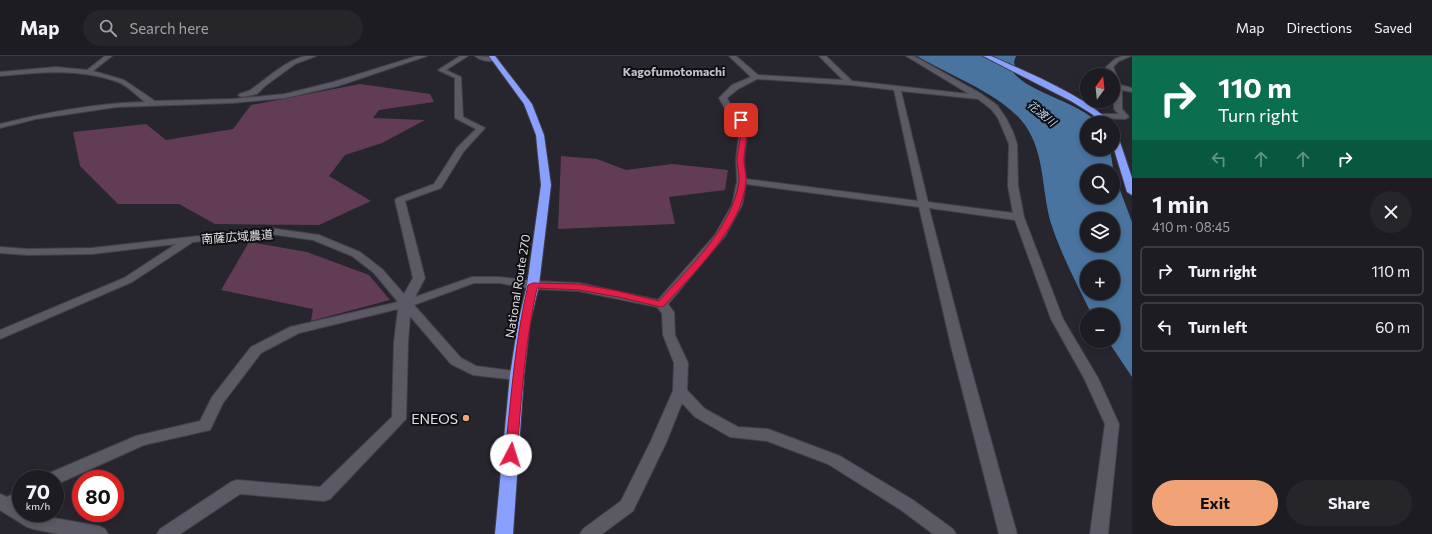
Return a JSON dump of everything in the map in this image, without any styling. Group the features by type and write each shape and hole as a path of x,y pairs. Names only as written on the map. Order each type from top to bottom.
{"highway":[{"path":"986,56 1069,96 1090,108 1099,116"},
{"name":"National Route 270","path":"494,58 528,104 540,135 546,185 533,285 524,323 517,375 504,534"},
{"path":"1120,155 1132,192"}],"street":[{"path":"88,72 109,56"},
{"path":"162,103 174,99 241,95 254,92 262,84 293,63 313,56"},
{"path":"0,126 36,117 117,105 232,101 285,96 335,84 424,56"},
{"path":"166,534 237,487 324,494 399,419 401,342 406,304 419,278 400,200 438,186 460,150 481,128 459,118 458,77 441,70 465,56"},
{"path":"478,56 483,59 494,58"},
{"path":"732,56 756,77"},
{"path":"822,56 850,83"},
{"path":"909,56 980,97 994,107 1002,118 1009,132 1012,144 1014,170 1013,186 1019,217 1058,319 1091,378 1112,424 1099,534"},
{"path":"1110,68 1109,66 1117,60 1128,56"},
{"path":"0,74 56,69 88,72 122,81 152,103"},
{"path":"661,304 720,236 737,205 742,181 740,160 744,126 741,120 730,110 723,98 735,87 756,77 850,83 980,97"},
{"path":"1120,88 1132,90"},
{"path":"897,89 906,133 959,350 1008,534"},
{"path":"1118,108 1125,117 1132,122"},
{"path":"1120,117 1125,117"},
{"path":"742,181 1019,217"},
{"name":"南薩広域農道","path":"0,250 36,252 92,251 270,232 315,238 337,245 356,254 378,271 456,361 473,370 517,375"},
{"path":"0,335 128,280 189,240"},
{"path":"64,474 141,440 205,426 217,401 256,350 295,330 406,304 472,280 499,280 533,285 579,287 661,304 668,312 669,335 681,363 680,391 658,443 627,506 589,534"},
{"path":"680,391 700,413 735,433 768,435 834,460 889,493 947,534"},
{"path":"9,501 33,522 99,534"}],"shaded area":[{"path":"360,84 430,94 434,102 379,110 373,118 425,120 382,143 345,155 329,176 371,201 319,225 215,224 179,204 118,204 80,166 73,132 146,124 166,140 233,129 251,105"},
{"path":"561,156 597,159 626,170 672,164 728,170 725,190 669,197 675,224 558,229"},
{"path":"249,242 307,252 369,275 390,300 311,321 313,309 221,290"}],"water":[{"name":"花渡川","path":"917,56 1016,56 1013,72 1020,79 1041,92 1090,116 1080,116 1080,156 1111,156 1112,164 1080,164 1080,204 1120,204 1120,190 1132,222 1132,377 1113,348 1120,348 1120,308 1089,308 1085,300 1120,300 1120,260 1080,260 1080,290 1069,268 1050,220 1038,155 1029,131 1011,110 986,92"}],"place":[{"name":"ENEOS","path":"466,418"}],"district":[{"name":"Kagofumotomachi","path":"674,71"}],"route":[{"path":"511,455 517,375 524,323 533,285 579,287 661,304 720,236 737,205 742,181 740,160 744,126 741,120"}]}
